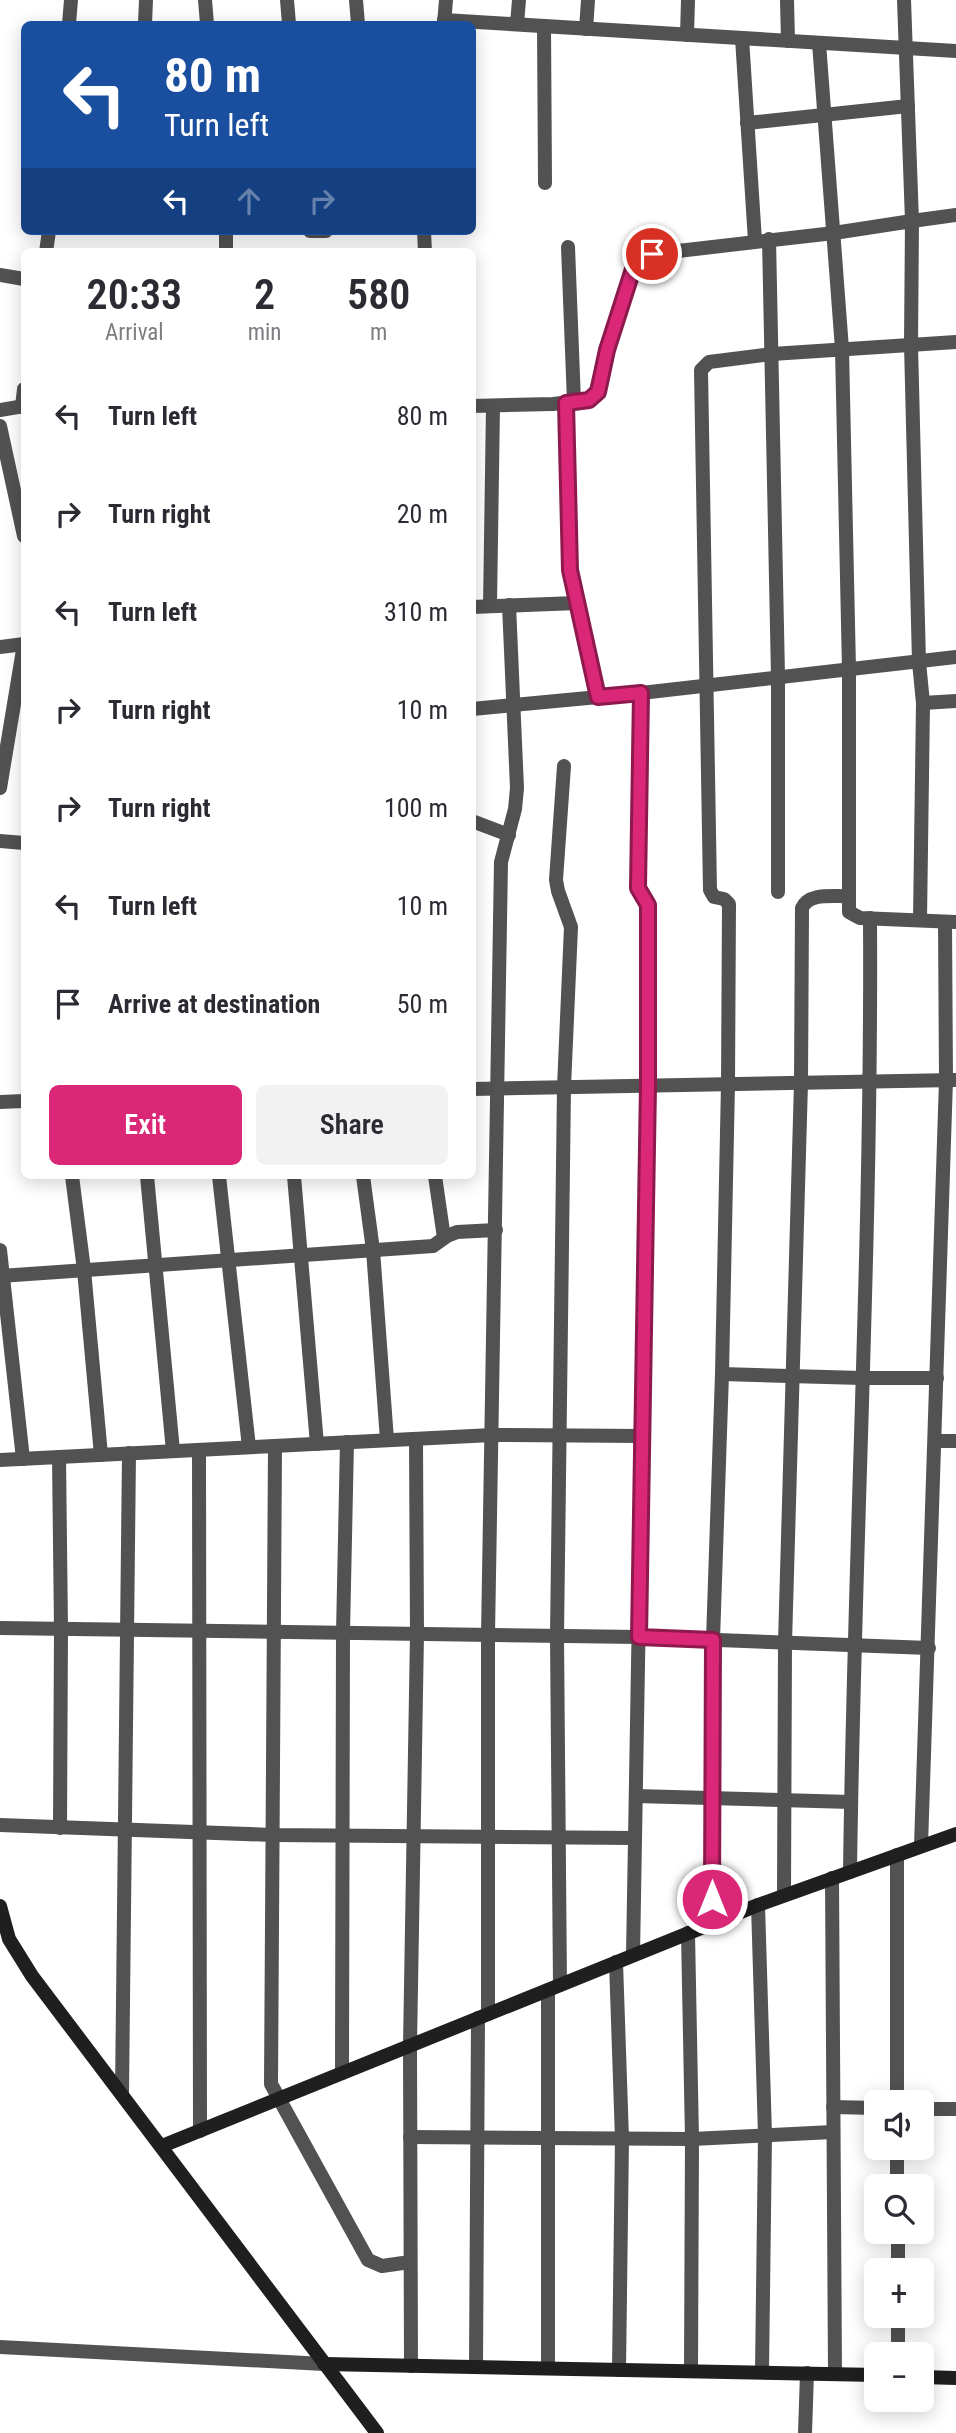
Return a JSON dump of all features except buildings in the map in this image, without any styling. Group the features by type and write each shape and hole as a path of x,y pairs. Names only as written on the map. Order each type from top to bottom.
{"street":[{"path":"69,21 71,0"},
{"path":"145,21 146,0"},
{"path":"205,0 207,21"},
{"path":"287,0 289,21"},
{"path":"356,0 358,21"},
{"path":"444,21 446,0"},
{"path":"517,24 519,0"},
{"path":"586,29 588,0"},
{"path":"687,35 688,0"},
{"path":"787,0 788,41"},
{"path":"904,0 912,221 911,345 919,662 923,702 920,920"},
{"path":"476,23 956,51"},
{"path":"544,26 545,183"},
{"path":"742,38 747,123 762,240 772,354 778,676 778,892"},
{"path":"819,43 842,349 849,668 849,912 853,916 870,918 950,922 951,1080 937,1378 922,1846"},
{"path":"747,123 908,106"},
{"path":"476,406 589,400 598,392 607,350 634,266 640,259 652,254 834,233 956,215"},
{"path":"568,247 570,402 567,542 570,570 598,697"},
{"path":"0,275 21,278"},
{"path":"712,1923 713,1640 729,1084 729,904 724,899 714,897 710,890 701,370 709,362 772,354 956,342"},
{"path":"0,410 21,406"},
{"path":"490,606 493,406"},
{"path":"0,426 21,522"},
{"path":"476,607 577,603"},
{"path":"476,2367 479,2138 488,1837 488,1635 501,862 509,835 517,788 509,606"},
{"path":"0,647 21,644"},
{"path":"476,709 641,693 956,657"},
{"path":"0,788 21,662"},
{"path":"634,1955 648,1085 648,905 638,888 641,693"},
{"path":"923,702 956,701"},
{"path":"548,2368 549,2138 559,1836 557,1636 564,1087 571,927 556,880 564,765"},
{"path":"476,823 509,835"},
{"path":"0,841 21,843"},
{"path":"784,1895 785,1643 801,1083 802,908 811,898 849,897"},
{"path":"850,1871 871,1082 870,918"},
{"path":"476,1089 951,1080"},
{"path":"0,1102 21,1101"},
{"path":"72,1179 84,1270 101,1455"},
{"path":"147,1179 173,1451"},
{"path":"219,1179 249,1447"},
{"path":"294,1179 317,1444"},
{"path":"363,1179 373,1251 387,1440"},
{"path":"435,1179 444,1238"},
{"path":"1,1276 433,1246 457,1232 496,1230"},
{"path":"0,1250 23,1459"},
{"path":"722,1374 937,1378"},
{"path":"0,1460 492,1435 642,1436"},
{"path":"411,2366 410,2046 417,1634 416,1438"},
{"path":"935,1441 956,1441"},
{"path":"342,2073 347,1442"},
{"path":"275,1446 271,2084 368,2260 382,2266 410,2262"},
{"path":"199,1450 200,2131"},
{"path":"122,2093 130,1453"},
{"path":"59,1457 60,1828"},
{"path":"0,1628 639,1637 929,1648"},
{"path":"636,1796 851,1802"},
{"path":"0,1825 273,1835 635,1838"},
{"path":"162,2146 712,1923 956,1834"},
{"path":"897,1855 897,2090"},
{"path":"832,1878 835,2374"},
{"path":"758,1905 765,2135 762,2372"},
{"path":"0,1906 5,1939 376,2433"},
{"path":"688,1933 692,2139 691,2371"},
{"path":"616,1962 622,2139 619,2370"},
{"path":"833,2107 864,2108"},
{"path":"934,2109 956,2109"},
{"path":"410,2137 692,2139 833,2132"},
{"path":"0,2347 324,2364 864,2375"},
{"path":"805,2433 807,2373"},
{"path":"934,2377 956,2378"}],"route":[{"path":"652,254 640,259 634,266 607,350 598,392 589,400 566,403 567,542 570,570 598,697 641,693 638,888 648,905 648,1085 639,1637 713,1640 712,1899"}]}
